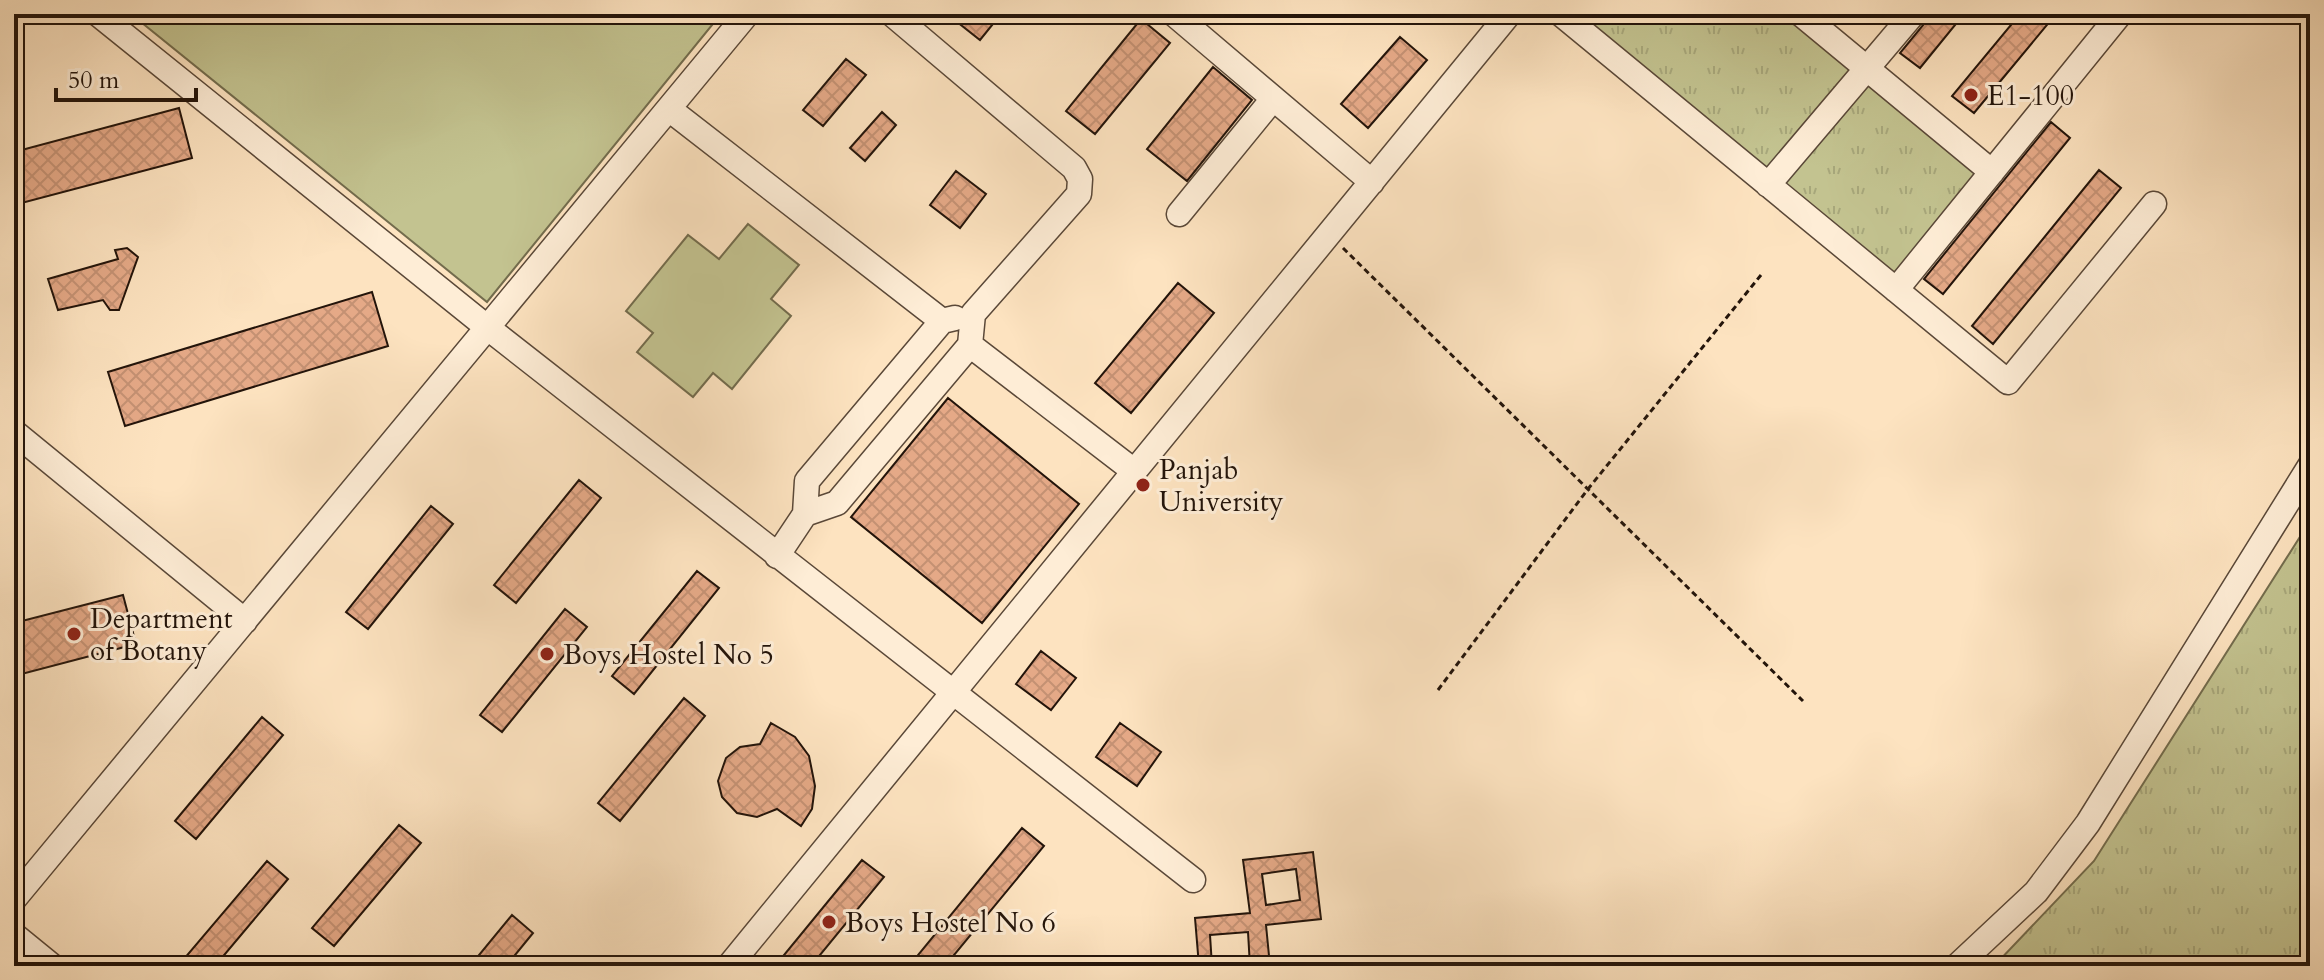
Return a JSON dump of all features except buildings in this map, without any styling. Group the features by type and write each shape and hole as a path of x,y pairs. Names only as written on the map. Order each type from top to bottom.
{"street":[{"path":"98,14 488,328 1193,880"},
{"path":"14,899 747,14"},
{"path":"777,556 805,514 807,481 942,321 973,314 1079,194 1080,179 1074,168 892,14"},
{"path":"1174,14 1372,182"},
{"path":"729,966 1509,14"},
{"path":"1561,14 2008,382 2154,204"},
{"path":"1801,14 1992,172"},
{"path":"1768,185 1913,14"},
{"path":"1896,290 2120,14"},
{"path":"1179,214 1272,100"},
{"path":"669,109 942,321"},
{"path":"805,514 837,503 970,345 973,314"},
{"path":"970,345 1134,471"},
{"path":"14,432 245,621"},
{"path":"1957,966 2036,892 2088,823 2310,466"},
{"path":"14,935 52,966"}],"path":[{"path":"1329,234 1803,701"},
{"path":"1438,690 1588,489 1761,275"}],"green space":[{"path":"131,14 721,14 487,302"},
{"path":"1570,14 1793,14 1860,69 1768,178"},
{"path":"1867,76 1984,173 1897,282 1775,183"},
{"path":"748,224 799,265 771,299 791,316 732,389 713,373 693,397 637,352 653,333 626,311 688,235 719,259"},
{"path":"2310,521 2310,966 1994,966 2094,861"}],"place":[{"name":"E1-100","path":"1971,95"},
{"name":"Panjab University","path":"1143,485"},
{"name":"Department of Botany","path":"74,634"},
{"name":"Boys Hostel No 5","path":"547,654"},
{"name":"Boys Hostel No 6","path":"829,922"}]}
